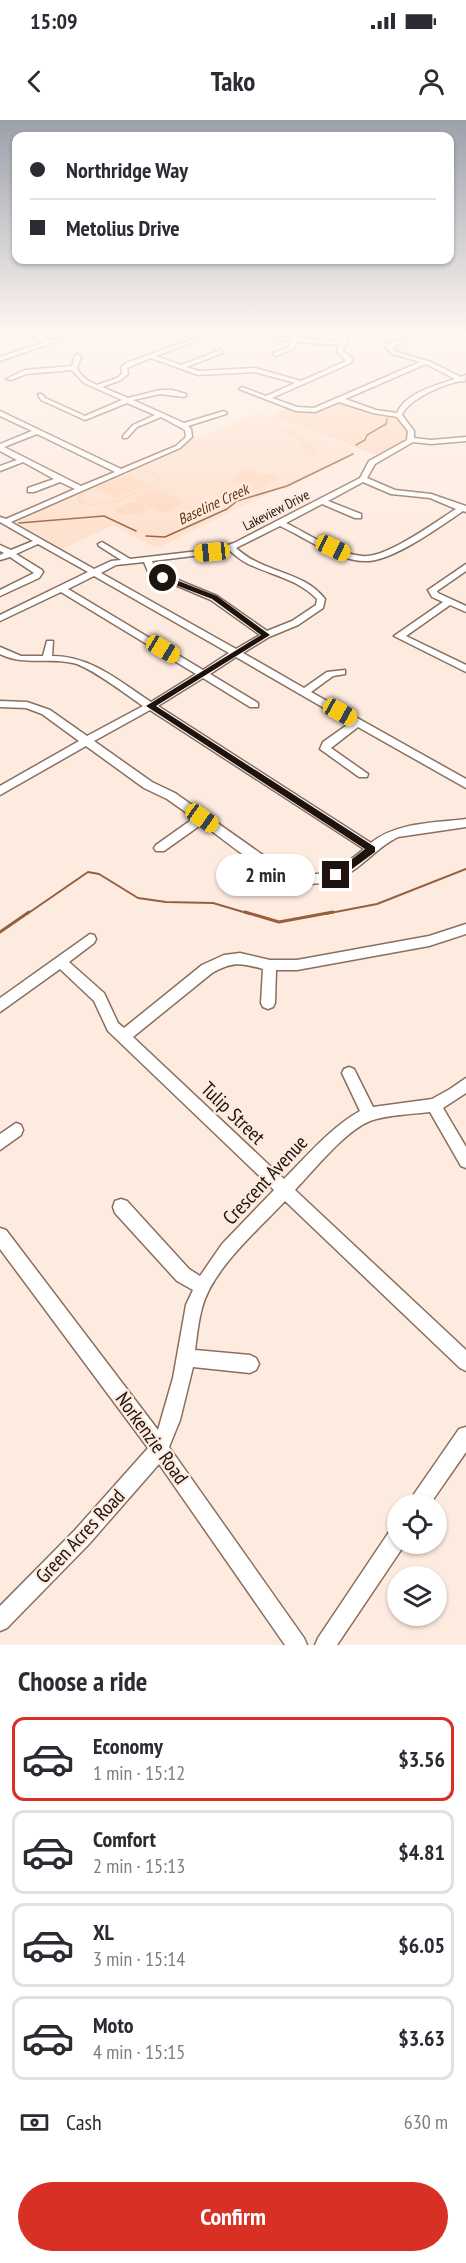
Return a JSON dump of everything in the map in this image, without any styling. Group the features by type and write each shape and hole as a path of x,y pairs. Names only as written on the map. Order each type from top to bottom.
{"street":[{"path":"57,405 85,418 118,405"},
{"path":"2,525 182,445 189,435 184,425 139,405"},
{"path":"285,405 307,410 328,405"},
{"path":"356,405 379,413 399,415"},
{"path":"404,405 400,409 399,415 411,431 411,440 431,442 466,439"},
{"path":"0,413 121,472"},
{"path":"184,425 224,413"},
{"path":"125,437 135,426 161,415"},
{"path":"0,447 38,431"},
{"name":"Lakeview Drive","path":"0,618 114,563 231,548 363,479 372,463 411,440"},
{"path":"0,447 80,489"},
{"path":"0,469 22,460"},
{"path":"31,490 60,479"},
{"path":"363,479 394,492 431,496 464,509"},
{"path":"322,501 358,516"},
{"path":"280,523 350,556 370,559 385,555 464,509"},
{"path":"2,525 39,541 466,784"},
{"path":"0,558 39,541"},
{"path":"102,544 127,560"},
{"path":"0,546 38,570 38,574 0,593"},
{"path":"0,791 150,706 266,635 308,616 324,601 288,575 253,563 231,548"},
{"path":"147,558 152,572 214,598 266,635"},
{"path":"466,567 432,590 436,596 466,609"},
{"path":"61,588 254,705"},
{"path":"449,602 399,636 466,669"},
{"path":"47,659 50,643"},
{"path":"0,650 17,659 70,659 84,663 372,849"},
{"path":"304,692 330,674 342,672"},
{"path":"0,704 20,704 42,710 148,784 168,794 273,868 298,879 312,880 336,875 396,833 466,823"},
{"path":"358,722 327,744 325,749 363,774"},
{"path":"160,848 202,818"},
{"path":"123,1037 216,963 240,958 270,965 316,962 429,941 466,929"},
{"path":"0,1006 90,939"},
{"name":"Tulip Street","path":"60,961 99,997 110,1023 123,1037 466,1362"},
{"path":"267,1004 270,965"},
{"path":"349,1073 369,1114"},
{"name":"Crescent Avenue","path":"159,1449 171,1419 186,1359 190,1322 202,1286 228,1250 343,1131 369,1114 434,1105 455,1094 466,1084"},
{"path":"434,1105 466,1161"},
{"path":"0,1143 16,1130"},
{"path":"121,1208 183,1275 202,1286"},
{"name":"Norkenzie Road","path":"0,1236 135,1414 297,1645"},
{"path":"186,1359 250,1364"},
{"path":"426,1494 466,1436"},
{"name":"Green Acres Road","path":"0,1621 82,1536 159,1449"},
{"path":"325,1645 387,1552"}],"shaded area":[{"path":"334,405 348,405 370,413 396,417 409,433 408,438 397,448 379,456 271,416 288,408 314,411"},
{"path":"260,412 355,449 352,451 357,453 161,546 154,547 113,525 62,549 14,521 177,449 193,437 202,437"},
{"path":"288,427 307,438 320,457 304,457 301,445 293,437 286,432 277,434 274,432"},
{"path":"140,470 151,471 159,476 159,480 143,491 119,501 85,505 78,501 78,496 82,492 129,474 148,484 116,498 96,488 84,494 81,500 88,503 108,502 132,494 157,479 152,473 138,471 133,473"},
{"path":"249,470 260,475 271,474 280,480 266,484 268,487 256,489 254,486 247,487 229,480 237,473"},
{"path":"155,488 185,502 163,513 141,502 145,511 137,514 126,514 114,510 128,503 140,502 133,498"}],"waterway":[{"path":"356,445 365,440 367,435 386,424 387,419"},
{"name":"Baseline Creek","path":"146,536 165,537 227,509 237,501 287,486 353,454"},
{"name":"Baseline Creek","path":"19,523 104,516 136,531"},
{"path":"325,914 377,904 466,869"},
{"path":"27,914 88,872 99,874 138,898 166,902 213,903 250,914"},
{"path":"0,932 29,912"},
{"path":"245,912 279,922 333,912"}],"route":[{"path":"163,578 207,594 266,635 150,706 372,849 347,870 336,875"}]}
